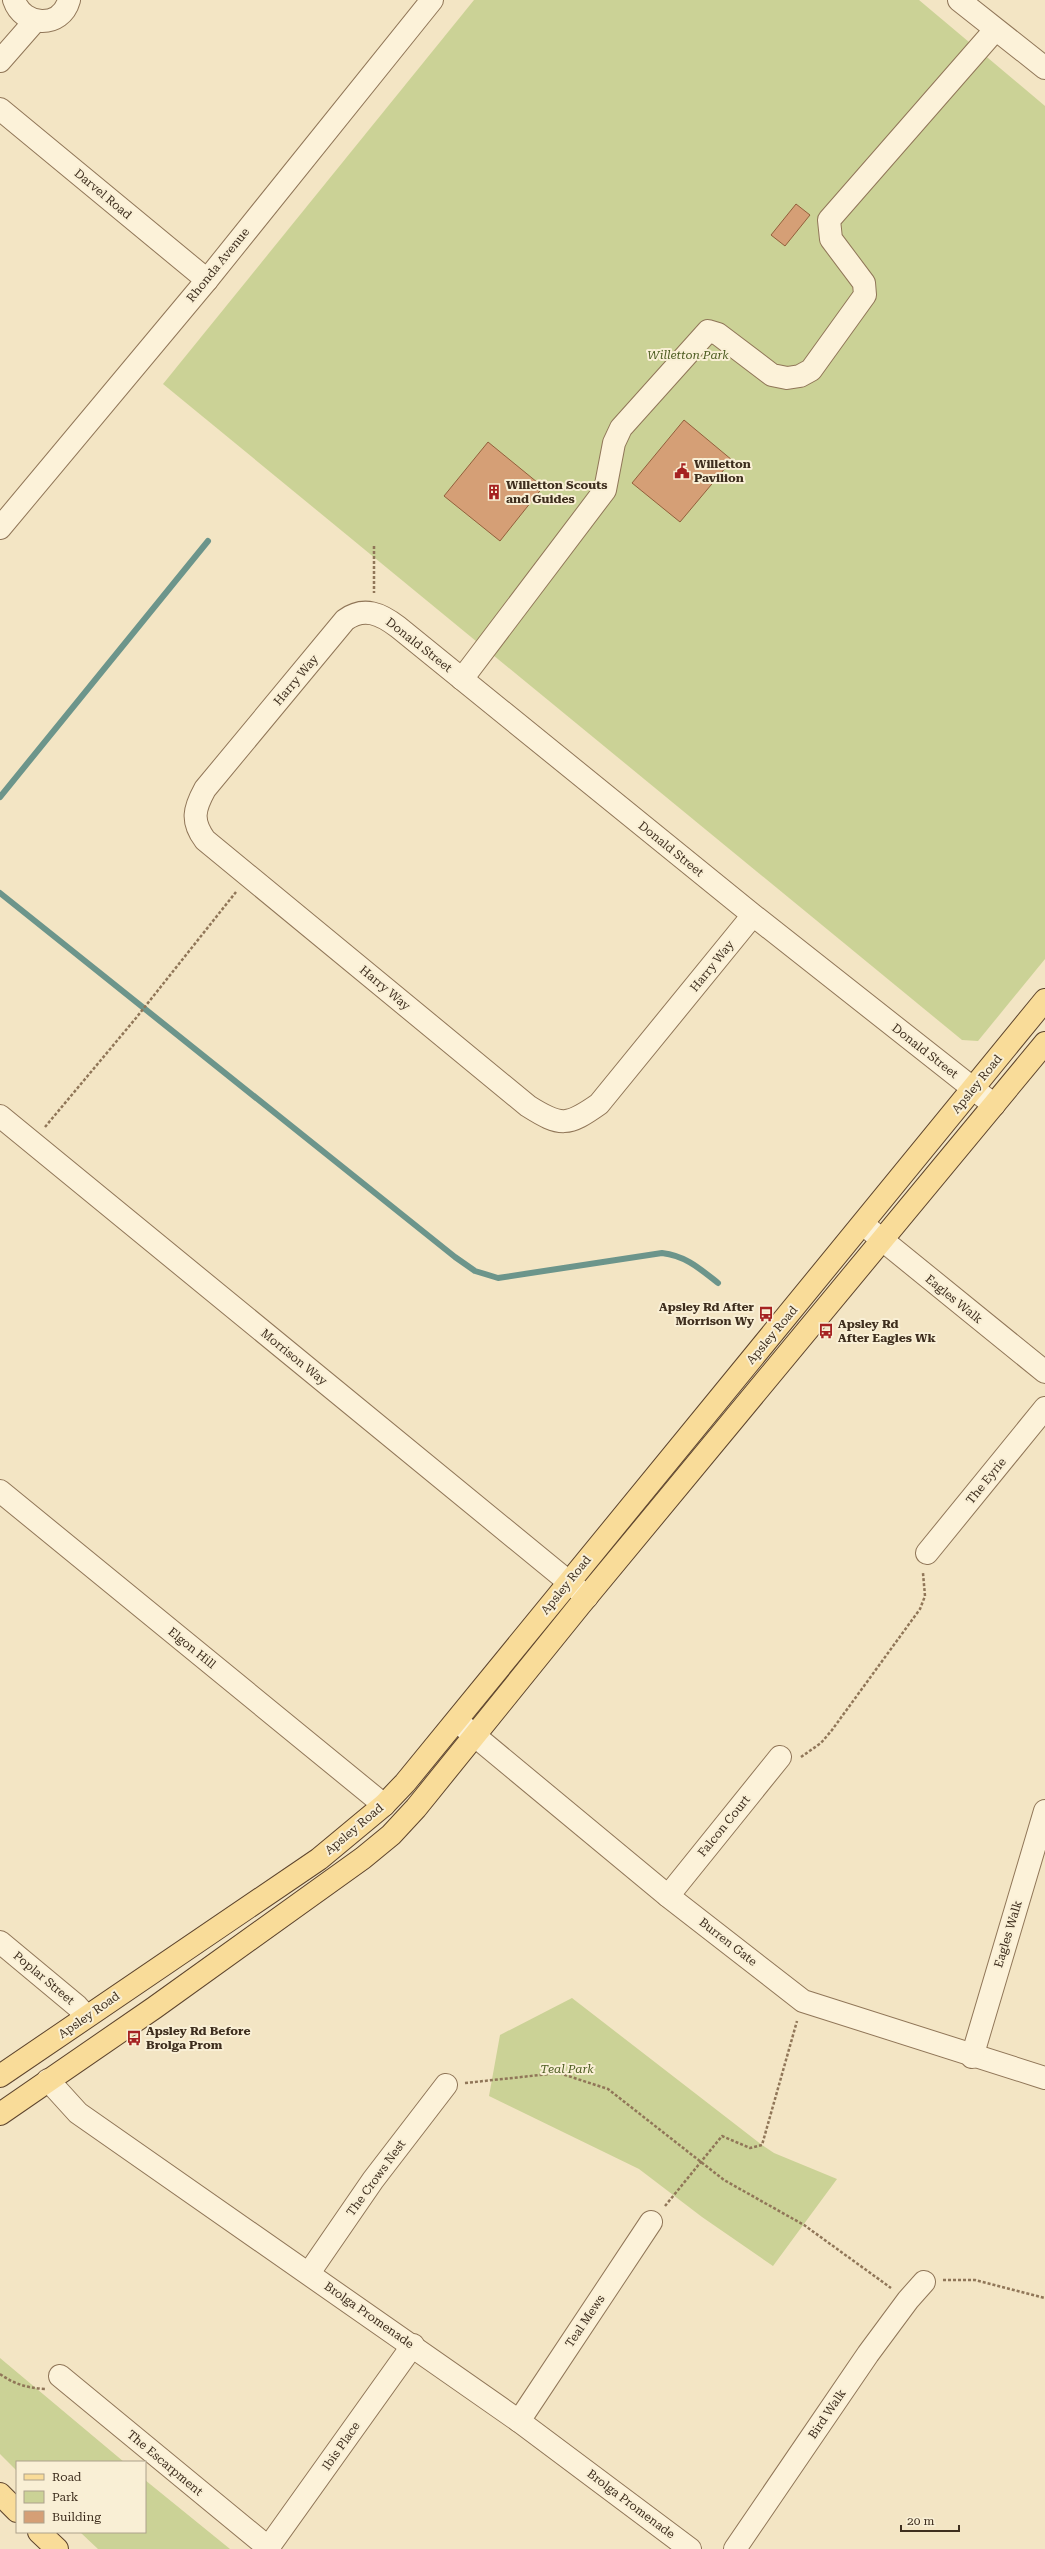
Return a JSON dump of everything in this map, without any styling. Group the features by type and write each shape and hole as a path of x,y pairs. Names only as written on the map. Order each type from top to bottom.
{"main road":[{"name":"Apsley Road","path":"0,2076 86,2016 319,1859 384,1805 405,1783 457,1721 569,1582 864,1225 972,1088 1045,1000"},
{"name":"Apsley Road","path":"0,2114 154,2008 363,1858 391,1835 416,1808 587,1597 1045,1044"},
{"path":"0,2494 16,2510"},
{"path":"40,2533 57,2549"}],"street":[{"path":"15,3 27,18 35,21 52,20 59,15 69,0"},
{"name":"Rhonda Avenue","path":"0,528 207,280 432,0"},
{"path":"959,0 995,30 1045,68"},
{"path":"0,51 15,3"},
{"path":"0,61 35,21"},
{"path":"462,679 605,490 614,443 621,428 708,331 718,334 772,375 787,378 800,376 811,370 865,295 864,283 831,239 829,220 995,30"},
{"name":"Darvel Road","path":"0,109 207,280"},
{"name":"Donald Street","path":"345,620 354,614 374,613 385,618 753,915 994,1105"},
{"name":"Harry Way","path":"345,620 205,789 198,801 194,821 198,831 205,840 528,1106 551,1121 577,1119 599,1104 753,915"},
{"path":"1022,1028 1045,1044"},
{"name":"Morrison Way","path":"0,1116 587,1597"},
{"name":"Eagles Walk","path":"864,1225 1045,1372"},
{"name":"The Eyrie","path":"927,1553 1045,1408"},
{"name":"Elgon Hill","path":"0,1491 384,1805"},
{"name":"Burren Gate","path":"457,1721 668,1896 803,2001 972,2057 1045,2078"},
{"name":"Falcon Court","path":"668,1896 780,1757"},
{"name":"Eagles Walk","path":"972,2057 1045,1811"},
{"name":"Poplar Street","path":"0,1942 77,2006 86,2016"},
{"name":"Brolga Promenade","path":"48,2080 78,2113 413,2345 519,2421 690,2549"},
{"name":"The Crows Nest","path":"309,2273 372,2180 446,2085"},
{"name":"Teal Mews","path":"519,2421 651,2222"},
{"name":"Bird Walk","path":"735,2549 868,2354 908,2300 924,2282"},
{"name":"Ibis Place","path":"269,2548 413,2345"},
{"name":"The Escarpment","path":"60,2376 269,2548"}],"path":[{"path":"374,546 374,613"},
{"path":"31,1142 151,1000 249,875"},
{"path":"780,1757 802,1757 821,1744 920,1609 925,1596 922,1578 927,1553"},
{"path":"651,2222 702,2163 722,2136 750,2148 762,2145 803,2001"},
{"path":"446,2085 559,2073 608,2089 724,2180 804,2225 908,2300"},
{"path":"924,2282 975,2280 1045,2298"},
{"path":"0,2374 22,2386 46,2389 60,2376"}],"green space":[{"name":"Willetton Park","path":"474,0 919,0 1045,106 1045,959 978,1041 962,1040 163,384"},
{"name":"Teal Park","path":"572,1998 762,2145 774,2153 837,2179 773,2266 702,2217 639,2169 489,2096 500,2035"},
{"path":"0,2358 123,2461 16,2461 16,2470 0,2454"},
{"path":"146,2481 230,2549 98,2549 81,2533 146,2533"}],"building":[{"path":"796,204 810,215 785,246 771,235"},
{"name":"Willetton Pavilion","path":"684,420 732,460 680,522 632,483"},
{"name":"Willetton Scouts and Guides","path":"488,442 543,487 500,541 444,496"}],"waterway":[{"path":"0,797 208,541"},
{"path":"0,893 455,1257 475,1271 498,1278 662,1253 685,1260 718,1283"}],"place":[{"name":"Willetton Pavilion","path":"682,471"},
{"name":"Willetton Scouts and Guides","path":"494,492"},
{"name":"Apsley Rd After Morrison Wy","path":"766,1314"},
{"name":"Apsley Rd After Eagles Wk","path":"826,1331"},
{"name":"Apsley Rd Before Brolga Prom","path":"134,2038"}]}
